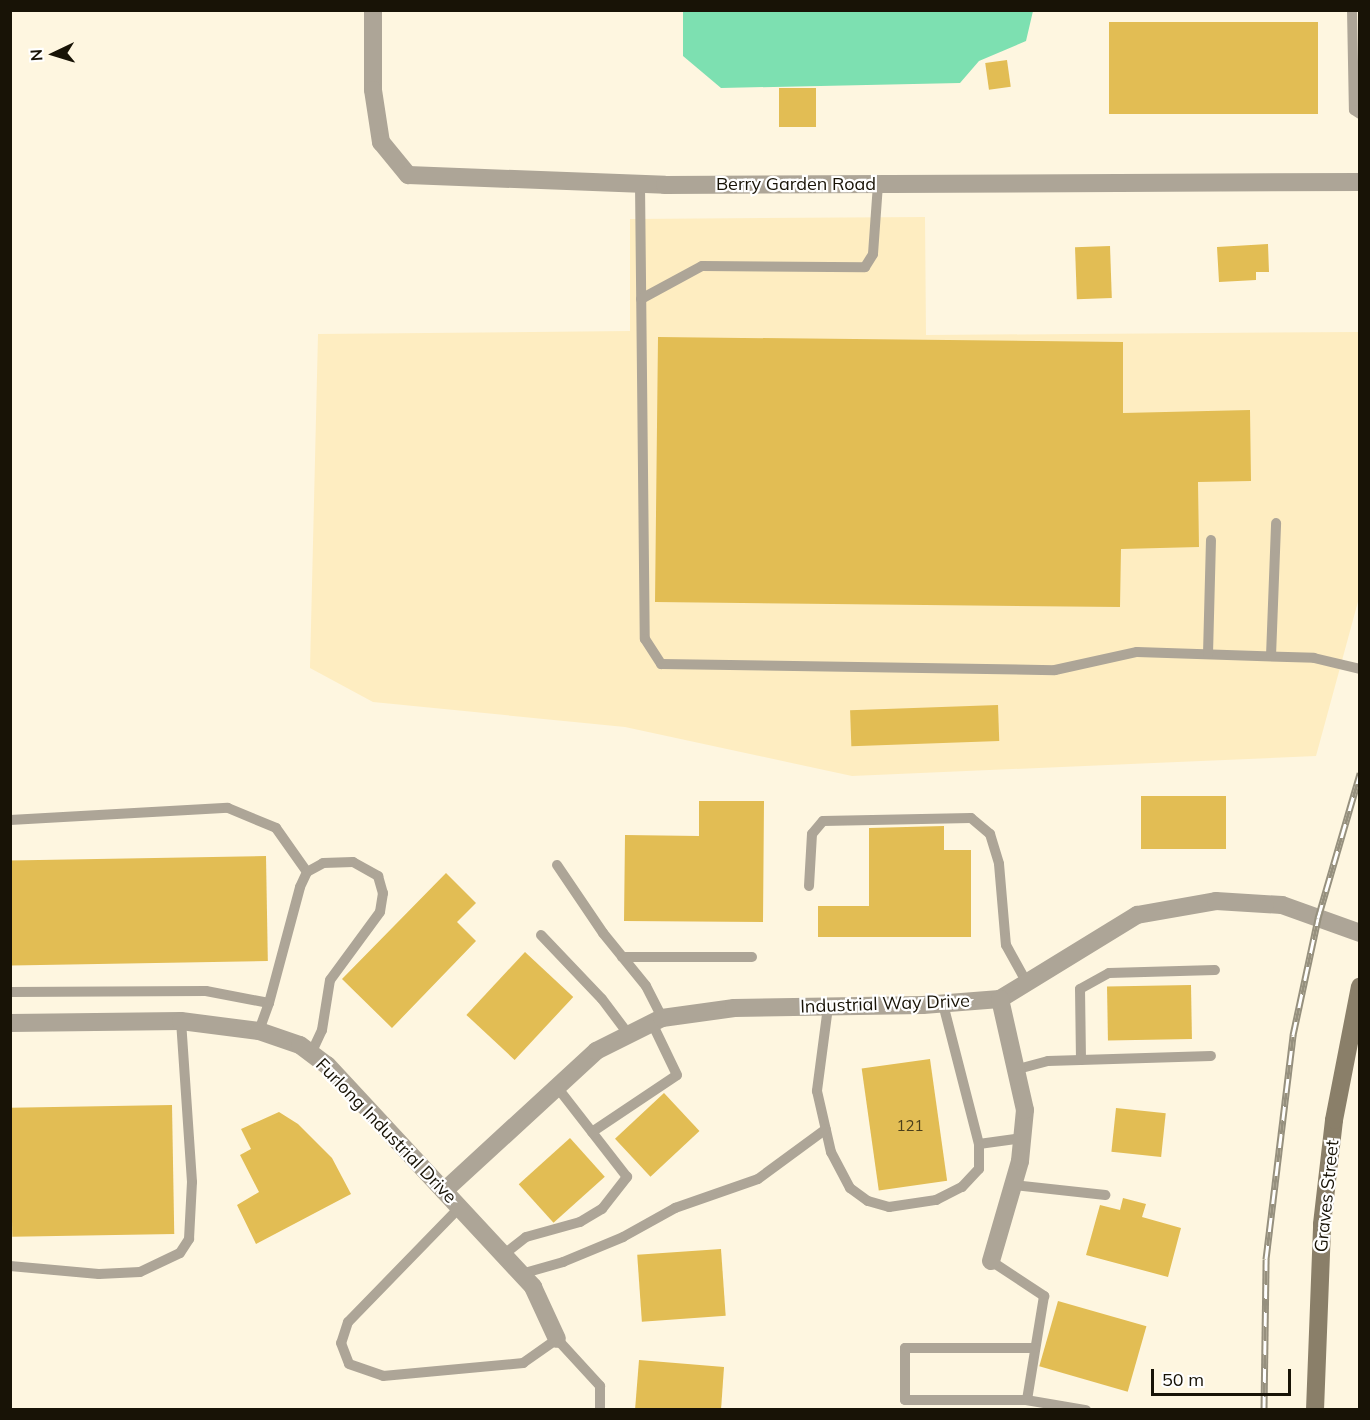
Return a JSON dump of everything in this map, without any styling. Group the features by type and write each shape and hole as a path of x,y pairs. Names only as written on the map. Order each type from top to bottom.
{"street":[{"name":"Berry Garden Road","path":"373,10 374,90 381,142 408,175 640,184 1359,182"},
{"name":"Industrial Way Drive","path":"444,1191 596,1051 657,1021 734,1008 943,1004 1000,999 1137,915 1216,901 1282,905 1359,933"},
{"name":"Graves Street","path":"1315,1410 1322,1224 1334,1120 1359,986"},
{"path":"991,1261 1012,1185 1022,1138 1024,1110 1018,1069 1000,999"},
{"name":"Furlong Industrial Drive","path":"10,1023 181,1021 259,1030 311,1054 327,1065 533,1287 557,1339"}],"lane":[{"path":"1352,10 1353,110 1359,114"},
{"path":"640,184 645,639 661,664 1055,670 1137,652 1314,658 1359,669"},
{"path":"641,299 702,266 866,267 873,254 878,184"},
{"path":"1271,657 1276,523"},
{"path":"1208,654 1211,540"},
{"path":"10,820 228,808 276,828 307,872"},
{"path":"808,886 812,834 824,821 971,818 990,834 999,864 1006,945 1027,983"},
{"path":"259,1030 269,1003 300,887 307,872 323,863 353,862 378,876 383,893 380,912 330,981 322,1030 311,1054"},
{"path":"557,865 622,957 646,986 677,1075 592,1132"},
{"path":"542,935 602,999 629,1035"},
{"path":"622,957 752,957"},
{"path":"1081,1060 1080,989 1109,973 1215,970"},
{"path":"10,992 206,991 269,1003"},
{"path":"828,1007 817,1091 831,1152 850,1188 868,1201 889,1206 936,1200 962,1187 979,1169 979,1144 943,1004"},
{"path":"10,1266 99,1274 140,1272 180,1253 189,1239 192,1182 181,1021"},
{"path":"1018,1069 1048,1061 1211,1056"},
{"path":"503,1255 526,1238 580,1222 602,1209 627,1178 557,1087"},
{"path":"521,1274 563,1262 623,1238 675,1208 758,1179 825,1129"},
{"path":"979,1144 1022,1138"},
{"path":"1012,1185 1105,1195"},
{"path":"459,1208 348,1322 341,1343 349,1364 383,1376 523,1363 557,1339 600,1386 600,1410"},
{"path":"991,1261 1044,1296 1026,1400"},
{"path":"1035,1348 904,1348 905,1400 1026,1400 1086,1410"}],"shaded area":[{"path":"925,217 926,335 1359,332 1359,598 1316,756 852,776 625,727 373,702 310,668 318,334 630,331 630,219"}],"green space":[{"path":"683,11 1033,11 1026,41 979,61 960,83 721,88 683,56"}],"building":[{"path":"1109,22 1318,22 1318,114 1109,114"},
{"path":"1007,60 1011,87 989,90 985,63"},
{"path":"779,88 816,88 816,127 779,127"},
{"path":"1268,244 1269,272 1256,272 1256,280 1219,282 1217,247"},
{"path":"1110,246 1112,298 1077,299 1075,247"},
{"path":"658,337 1123,342 1123,413 1250,410 1251,481 1198,482 1199,547 1121,549 1120,607 655,602"},
{"path":"998,705 999,741 851,746 850,710"},
{"path":"1141,796 1226,796 1226,849 1141,849"},
{"path":"699,801 764,801 763,922 624,921 625,835 699,836"},
{"path":"944,826 944,850 971,850 971,937 818,937 818,906 869,906 869,828"},
{"path":"266,856 268,961 12,965 10,860"},
{"path":"446,873 476,903 457,922 476,941 392,1028 342,979"},
{"path":"525,952 573,997 515,1060 466,1015"},
{"path":"1191,985 1192,1039 1108,1040 1107,986"},
{"path":"930,1059 947,1181 879,1190 862,1069"},
{"path":"664,1093 699,1131 650,1177 615,1139"},
{"path":"172,1105 174,1234 12,1237 10,1108"},
{"path":"1116,1108 1166,1113 1161,1157 1111,1152"},
{"path":"279,1112 298,1124 332,1158 351,1194 256,1244 237,1205 259,1192 240,1155 251,1149 241,1129"},
{"path":"570,1138 605,1177 554,1223 519,1184"},
{"path":"1123,1198 1146,1204 1142,1217 1181,1228 1168,1277 1086,1255 1100,1205 1120,1210"},
{"path":"721,1249 726,1316 642,1322 637,1255"},
{"path":"1058,1301 1146,1326 1128,1392 1039,1366"},
{"path":"639,1360 724,1367 721,1410 635,1410"}],"railway":[{"path":"1264,1410 1266,1259 1293,1035 1318,918 1360,773"}]}
